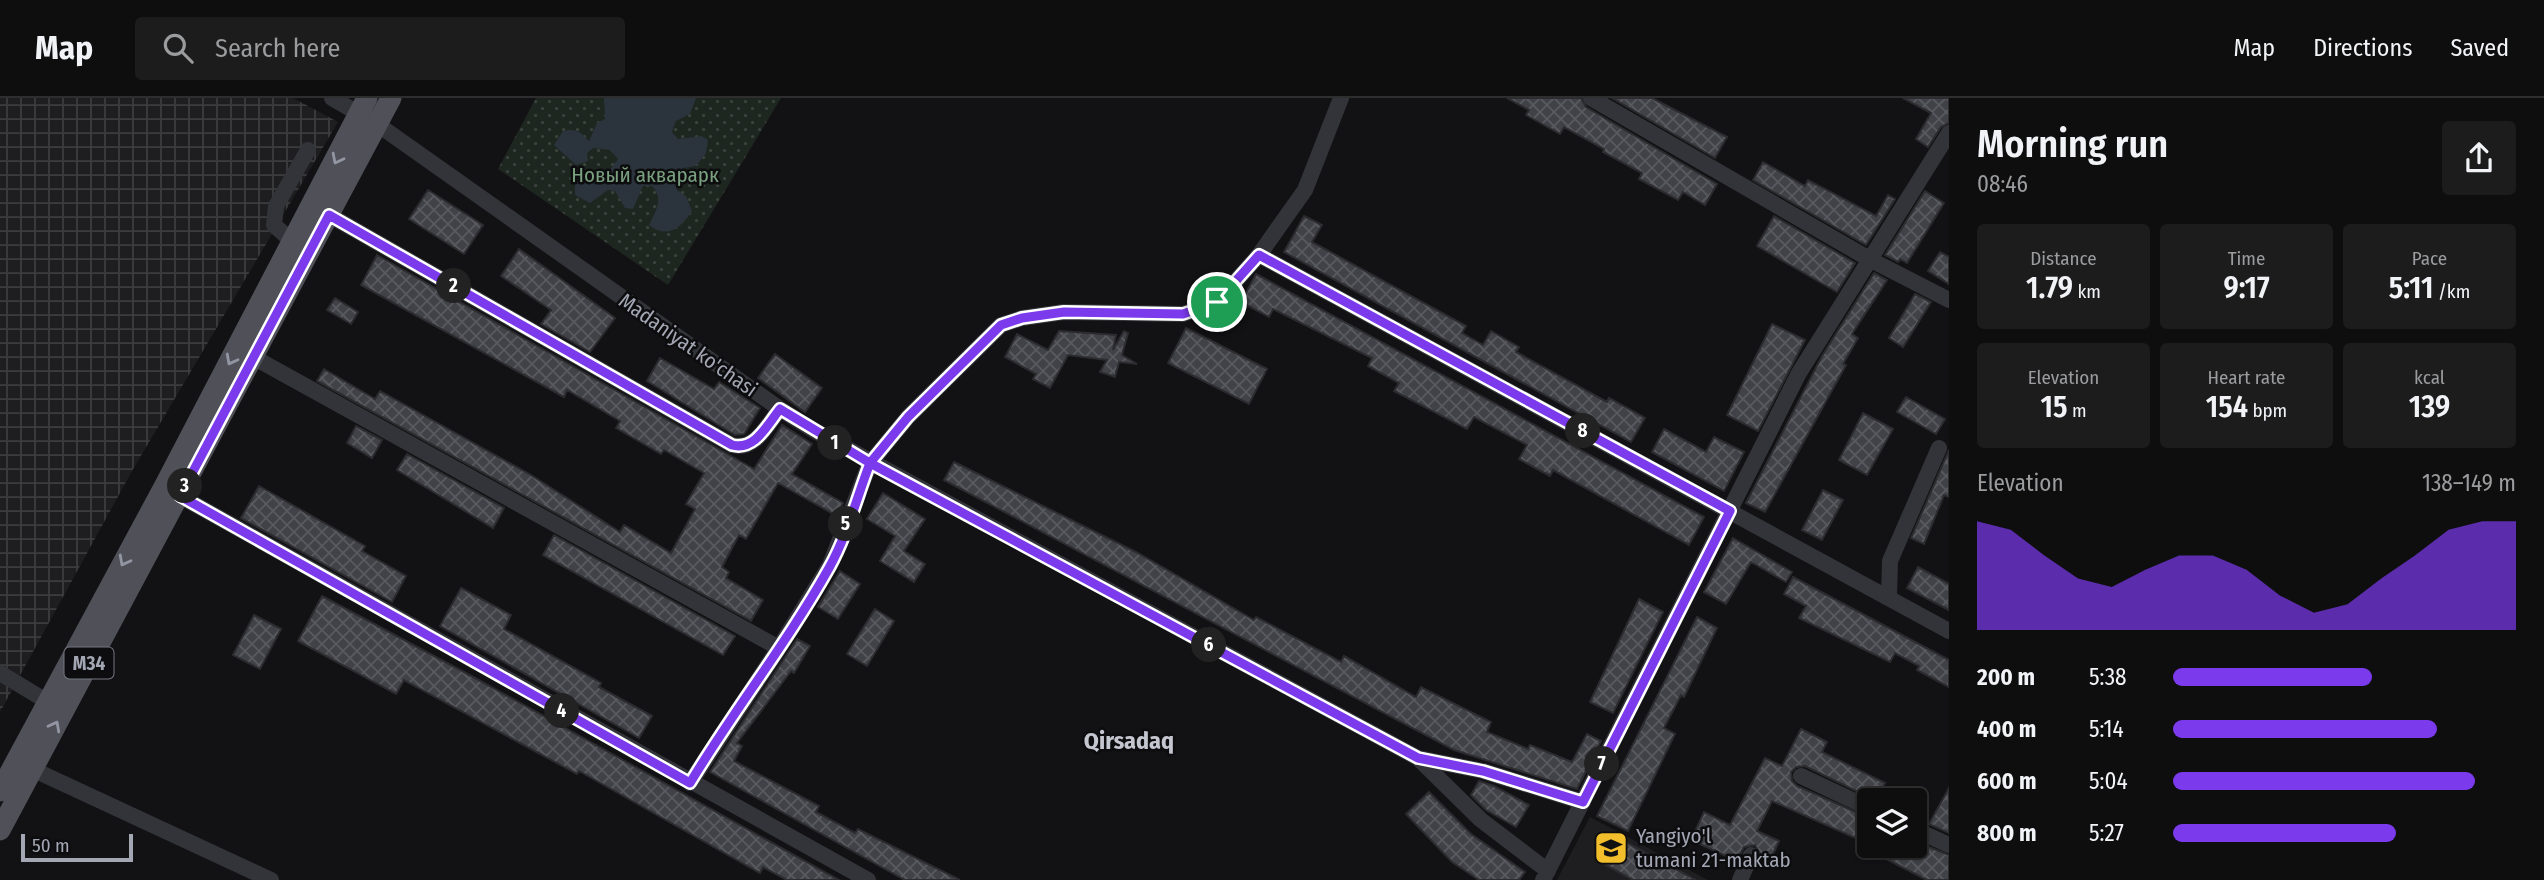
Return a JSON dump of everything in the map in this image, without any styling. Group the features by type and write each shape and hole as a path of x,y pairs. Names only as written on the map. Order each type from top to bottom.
{"main road":[{"name":"M34","path":"0,790 293,242 368,112 391,98"},
{"name":"M34","path":"0,830 329,215 368,112"}],"street":[{"name":"Madaniyat ko'chasi","path":"332,98 368,112 780,409 870,463 1418,758 1481,820 1545,876"},
{"path":"690,783 830,565 870,463 908,417 1001,325 1022,318 1064,312 1183,314 1217,302 1259,255 1305,190 1342,98"},
{"path":"1591,98 1871,260 1949,300"},
{"path":"1545,876 1799,373 1949,133"},
{"path":"293,242 274,225 276,206 308,150"},
{"path":"329,215 732,445 742,448 750,445 780,409"},
{"path":"1259,255 1949,631"},
{"path":"253,357 779,648"},
{"path":"1889,598 1890,561 1939,448"},
{"path":"180,496 868,880"},
{"path":"0,673 48,702"},
{"path":"1418,758 1483,771 1583,802"},
{"path":"32,769 271,880"},
{"path":"1801,776 1857,802"},
{"path":"1927,835 1949,845"},
{"path":"1740,880 1751,855"}],"shaded area":[{"path":"0,98 293,98 338,122 132,471 0,712"},
{"path":"604,98 696,98 690,114 676,121 672,132 678,139 702,136 708,140 706,153 696,166 683,168 677,180 677,190 686,196 692,211 683,223 673,230 661,231 649,225 658,200 652,186 643,186 633,209 625,208 615,191 608,190 590,203 575,195 575,179 583,172 600,183 618,159 610,150 593,148 587,153 588,161 576,165 554,145 563,131 568,130 578,132 589,141 597,123 605,119"},
{"name":"Yangiyo'l tumani 21-maktab","path":"1590,817 1708,880 1557,880"}],"green space":[{"name":"Новый акварарк","path":"536,98 781,98 668,285 498,169"}],"building":[{"path":"1507,98 1581,98 1586,107 1717,184 1705,205 1683,192 1678,200 1639,179 1642,173 1603,152 1604,149 1564,127 1560,134 1526,115 1529,110"},
{"path":"1612,98 1652,98 1727,137 1715,158"},
{"path":"1903,98 1949,98 1949,123 1941,127 1928,147 1916,139 1931,113"},
{"path":"1763,162 1805,186 1808,180 1876,216 1888,195 1895,199 1866,245 1753,180"},
{"path":"428,190 483,225 464,254 409,219"},
{"path":"1925,191 1944,203 1907,263 1900,259 1898,262 1885,255"},
{"path":"1304,216 1322,225 1312,242 1466,326 1462,333 1483,345 1491,331 1519,347 1516,352 1607,402 1609,398 1645,418 1631,442 1284,252"},
{"path":"1774,216 1855,263 1837,292 1757,246"},
{"path":"519,249 615,318 590,352 541,324 551,310 501,276"},
{"path":"1940,252 1949,257 1949,284 1928,271"},
{"path":"377,255 754,469 782,425 812,444 792,474 843,503 837,516 778,483 746,539 739,535 722,567 729,572 726,578 763,600 751,621 317,381 324,369 375,399 380,391 531,475 620,532 624,525 671,553 695,509 686,504 704,473 664,450 661,454 616,428 620,421 567,390 564,397 361,285"},
{"path":"1874,273 1887,280 1852,334 1858,338 1843,364 1846,365 1765,512 1746,503 1822,356"},
{"path":"1256,274 1704,517 1689,545 1553,470 1550,476 1519,459 1527,445 1474,417 1467,429 1394,391 1399,383 1368,366 1372,358 1273,309 1269,317 1241,302"},
{"path":"1915,294 1931,302 1903,347 1889,338"},
{"path":"335,298 358,312 351,324 327,310"},
{"path":"1772,324 1805,340 1758,431 1727,415"},
{"path":"1186,328 1267,369 1249,404 1168,363"},
{"path":"1059,331 1116,335 1113,350 1124,331 1128,333 1122,355 1137,364 1119,362 1115,377 1100,372 1107,360 1068,355 1050,388 1033,379 1036,374 1005,357 1017,334 1048,350"},
{"path":"775,354 822,388 805,412 758,378"},
{"path":"660,358 714,389 719,382 760,408 744,434 735,435 647,381"},
{"path":"1906,397 1945,419 1936,434 1897,412"},
{"path":"1863,413 1893,429 1867,475 1839,460"},
{"path":"356,426 382,440 372,458 347,443"},
{"path":"1664,429 1706,452 1714,437 1744,452 1724,491 1652,452"},
{"path":"1949,450 1949,497 1944,495 1924,544 1911,538"},
{"path":"407,454 504,508 493,528 397,470"},
{"path":"954,462 1136,552 1254,620 1256,617 1341,662 1344,656 1416,697 1421,687 1491,722 1487,732 1528,749 1530,745 1572,762 1587,734 1601,741 1577,789 1454,750 944,480"},
{"path":"259,486 365,546 362,551 406,576 392,602 241,518"},
{"path":"1823,490 1843,500 1822,540 1802,530"},
{"path":"883,493 925,519 904,551 925,564 914,582 880,561 895,536 867,519"},
{"path":"554,535 735,636 723,655 543,555"},
{"path":"1733,538 1792,572 1786,582 1751,562 1726,604 1704,592"},
{"path":"1918,567 1949,584 1949,610 1907,588"},
{"path":"840,571 860,584 838,619 818,607"},
{"path":"1793,577 1949,660 1949,687 1917,670 1919,666 1895,653 1890,662 1799,618 1806,606 1784,594"},
{"path":"461,588 511,615 504,629 601,683 599,687 652,716 639,738 440,626"},
{"path":"322,596 839,880 787,880 763,867 760,873 579,771 577,774 404,680 396,694 298,641"},
{"path":"1639,599 1663,612 1613,713 1590,702"},
{"path":"875,609 894,621 867,666 847,654"},
{"path":"254,615 281,629 260,669 233,655"},
{"path":"1697,617 1717,628 1684,697 1681,695 1664,728 1675,734 1628,831 1597,816"},
{"path":"797,639 810,646 794,673 791,671 737,743 742,746 734,761 819,806 816,812 855,833 858,829 960,880 905,880 710,772"},
{"path":"1801,729 1827,742 1822,752 1885,783 1882,788 1857,788 1857,791 1805,766 1796,767 1791,772 1792,781 1797,786 1857,813 1857,839 1772,801 1757,831 1779,841 1770,861 1761,856 1755,845 1744,847 1737,861 1691,840 1704,812 1730,825 1765,758 1782,766"},
{"path":"1479,781 1529,805 1516,827 1486,810 1471,795"},
{"path":"1949,788 1949,833 1929,824"},
{"path":"1429,792 1471,834 1525,872 1519,880 1479,880 1452,862 1406,814"},
{"path":"1618,838 1696,880 1633,880 1604,864"},
{"path":"1927,846 1949,855 1949,880 1927,880 1884,858 1927,858"}],"place":[{"name":"Yangiyo'l tumani 21-maktab","path":"1611,848"}],"district":[{"name":"Qirsadaq","path":"1129,741"}],"route":[{"path":"1217,302 1183,314 1064,312 1022,318 1001,325 908,417 870,463 780,409 750,445 742,448 732,445 329,215 180,496 690,783 725,726 773,661 830,565 870,463 1418,758 1483,771 1583,802 1730,511 1259,255 1217,302"}]}
